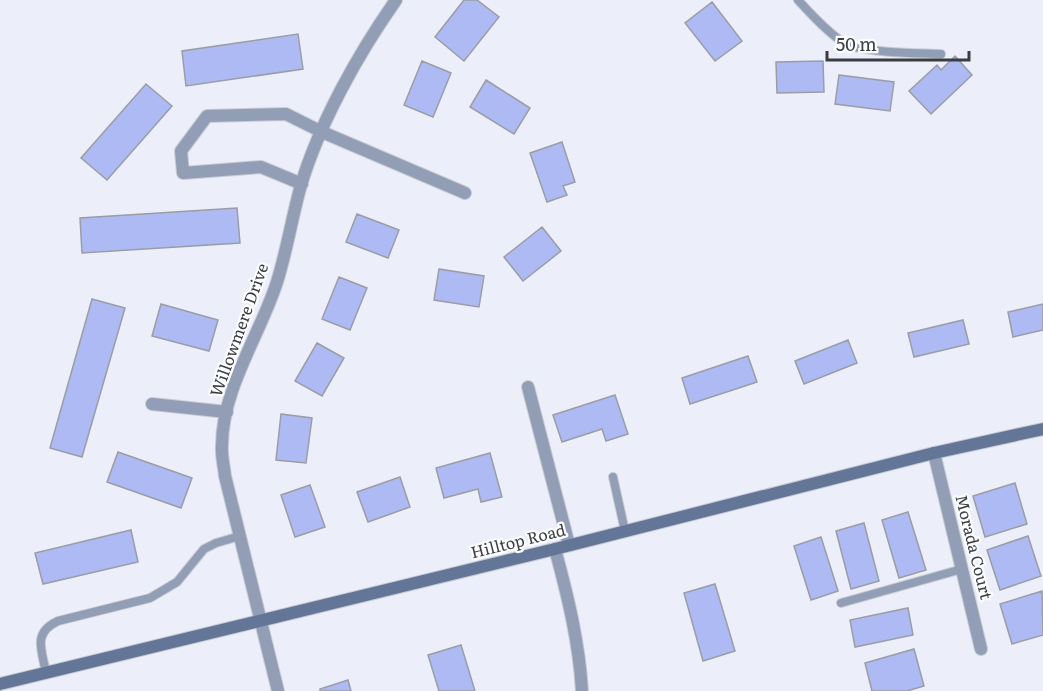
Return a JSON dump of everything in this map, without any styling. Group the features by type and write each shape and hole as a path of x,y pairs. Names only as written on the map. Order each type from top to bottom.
{"street":[{"name":"Willowmere Drive","path":"278,691 225,476 221,446 232,394 277,282 302,184 322,132 340,94 381,21 396,0"},
{"path":"302,184 261,167 183,173 181,151 207,116 286,114 322,132 465,193"},
{"path":"528,387 569,545"},
{"path":"152,404 227,412"},
{"name":"Hilltop Road","path":"0,684 555,549 934,453 1043,429"},
{"name":"Morada Court","path":"934,453 981,649"},
{"path":"555,549 576,633 582,691"}],"lane":[{"path":"798,0 820,23 850,46 941,54"},
{"path":"613,477 625,531"},
{"path":"46,673 40,643 42,633 49,626 58,621 150,598 177,582 204,549 240,536"},
{"path":"841,603 962,569"}],"building":[{"path":"464,0 477,0 499,17 464,61 435,37"},
{"path":"712,2 742,41 715,61 685,23"},
{"path":"298,34 303,69 186,86 182,51"},
{"path":"955,56 972,75 931,114 909,91 937,65 941,70"},
{"path":"422,61 451,73 433,117 404,105"},
{"path":"823,61 824,92 777,93 776,62"},
{"path":"839,75 894,82 890,111 835,104"},
{"path":"486,80 530,108 514,134 470,107"},
{"path":"146,84 172,106 107,180 81,158"},
{"path":"562,142 575,182 563,186 567,195 547,202 530,153"},
{"path":"237,208 240,243 82,253 80,218"},
{"path":"357,214 399,230 388,258 346,242"},
{"path":"542,227 561,251 523,281 504,257"},
{"path":"439,269 484,276 479,307 434,300"},
{"path":"339,277 367,288 350,330 322,319"},
{"path":"92,299 125,308 82,457 50,448"},
{"path":"161,304 218,320 209,351 152,336"},
{"path":"1043,304 1043,330 1013,337 1008,312"},
{"path":"963,320 969,344 914,357 908,333"},
{"path":"848,340 857,363 804,384 795,361"},
{"path":"317,343 344,358 322,396 295,381"},
{"path":"748,356 757,382 690,404 682,378"},
{"path":"615,395 628,434 606,441 602,429 562,442 553,415"},
{"path":"281,414 312,418 306,463 276,460"},
{"path":"118,452 192,478 181,508 107,482"},
{"path":"490,453 502,497 481,502 478,489 444,498 436,468"},
{"path":"400,477 410,507 368,522 357,492"},
{"path":"1015,483 1027,524 985,537 973,496"},
{"path":"310,485 325,527 295,537 281,495"},
{"path":"908,512 926,570 899,578 882,520"},
{"path":"864,523 879,581 851,589 836,531"},
{"path":"131,530 138,562 43,584 35,553"},
{"path":"1028,536 1041,576 1000,590 987,550"},
{"path":"821,537 838,591 811,600 794,546"},
{"path":"715,584 735,651 703,661 684,593"},
{"path":"1042,591 1043,635 1012,644 1000,604"},
{"path":"908,608 913,635 855,647 850,620"},
{"path":"461,645 475,691 439,691 428,655"},
{"path":"914,649 924,686 907,691 872,691 865,663"},
{"path":"348,680 351,691 320,691 320,689"}]}
